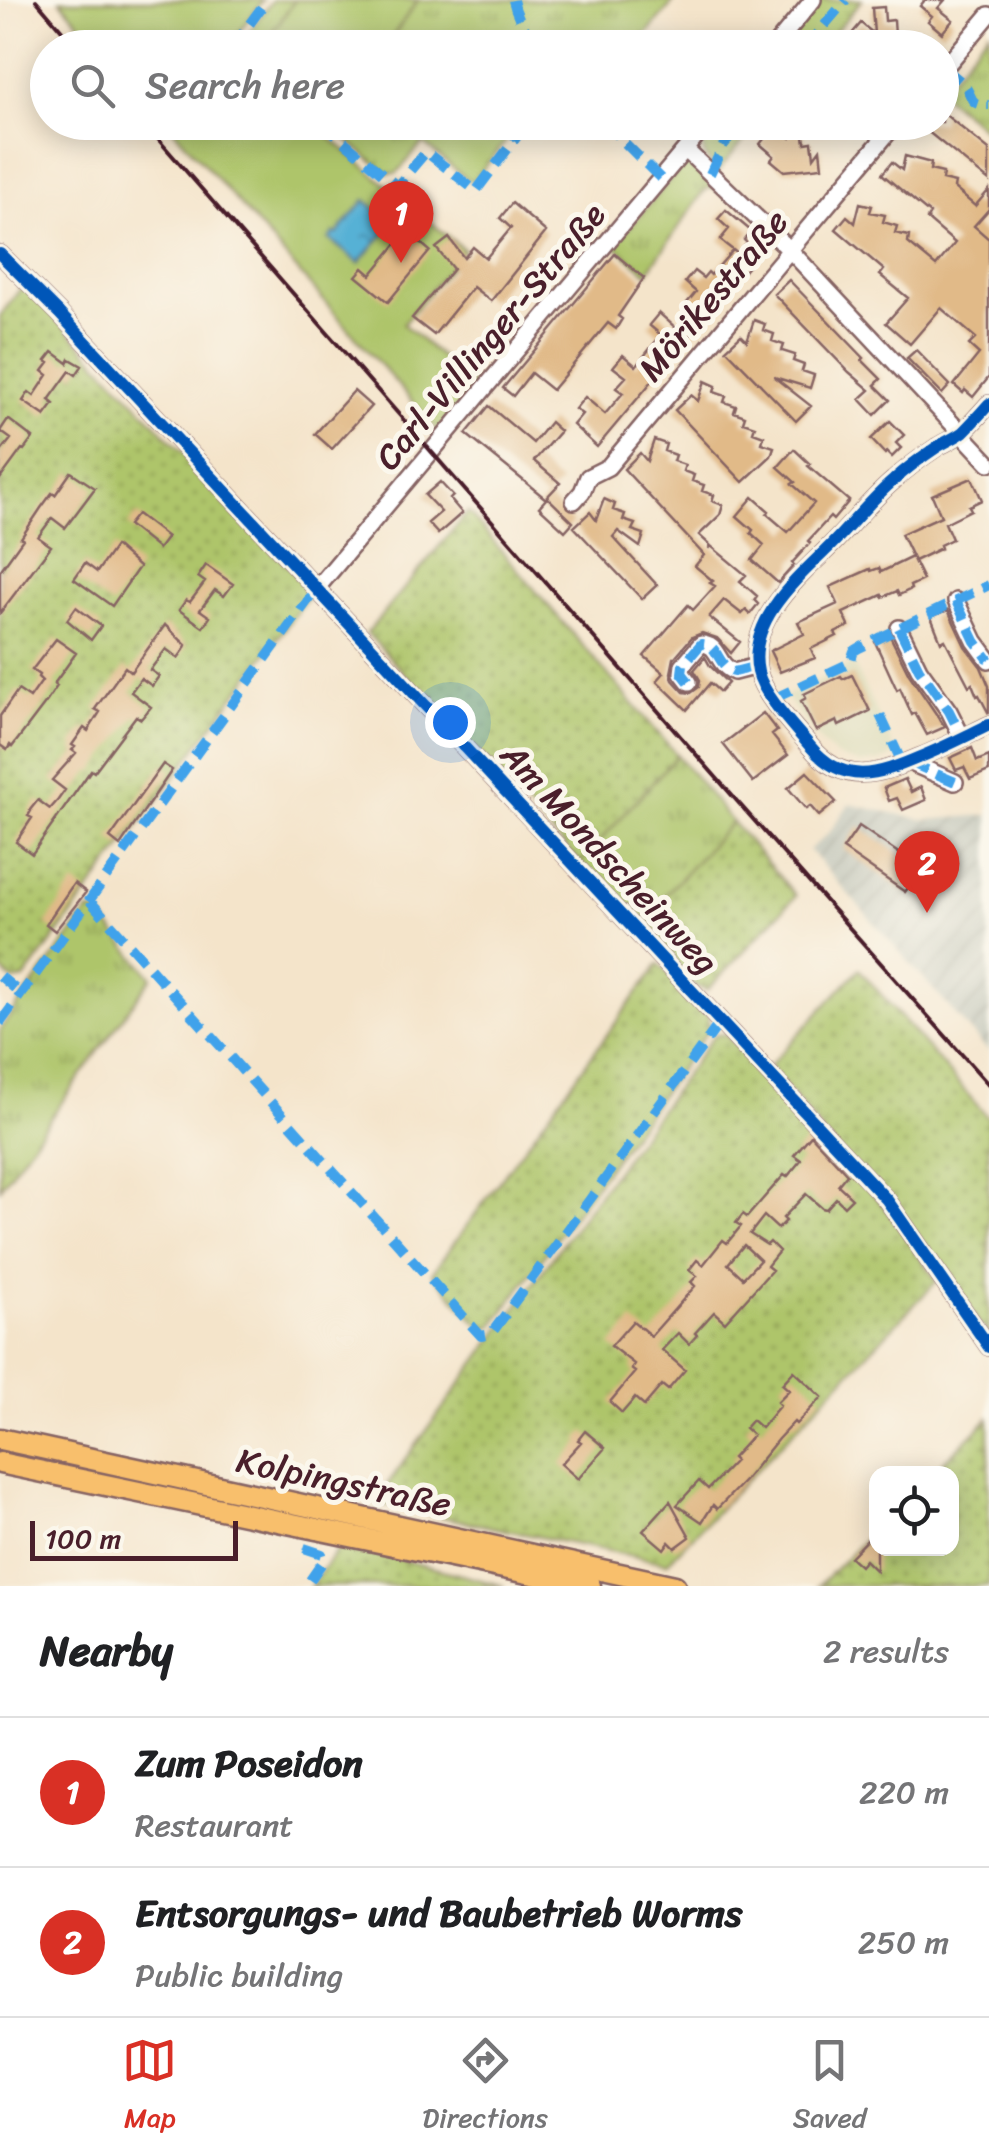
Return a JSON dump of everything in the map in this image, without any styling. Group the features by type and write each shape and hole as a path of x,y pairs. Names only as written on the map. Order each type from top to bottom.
{"main road":[{"name":"Kolpingstraße","path":"0,1439 675,1586"},
{"name":"Kolpingstraße","path":"0,1463 590,1586"}],"street":[{"path":"787,30 813,0"},
{"path":"959,51 989,15"},
{"name":"Carl-Villinger-Straße","path":"318,588 694,140"},
{"name":"Mörikestraße","path":"574,501 588,477 608,468 883,140"},
{"path":"686,150 790,249 989,463"},
{"name":"Am Mondscheinweg","path":"0,254 60,312 887,1200 989,1347"},
{"path":"986,729 870,774 845,772 819,757 773,700 756,666 758,644 769,615 812,561 896,478 961,434 989,404"},
{"path":"956,601 989,660"},
{"path":"899,628 919,670 949,711 962,738"},
{"path":"688,682 682,673 683,665 704,644 716,652 729,670 756,666"},
{"path":"909,762 955,782"}],"shaded area":[{"path":"853,663 897,755 879,762 861,764 836,756 785,696"},
{"path":"849,804 925,820 989,815 989,1052 809,850 830,832"}],"green space":[{"path":"60,0 263,0 241,30 86,30"},
{"path":"272,0 675,0 650,30 250,30"},
{"path":"295,0 418,0 397,30 274,30"},
{"path":"820,0 862,0 836,30 795,30"},
{"path":"989,31 989,133 959,108 959,67"},
{"path":"183,140 333,140 464,250 403,324 478,389 440,433"},
{"path":"347,140 507,140 473,181 423,143 397,173 387,173"},
{"path":"744,140 718,171 706,158 704,142"},
{"path":"683,165 693,166 717,190 710,187 703,192 647,273 614,245"},
{"path":"24,284 304,581 306,600 24,979 13,981 0,969 0,316"},
{"path":"468,512 677,755 580,863 367,633"},
{"path":"677,755 732,822 638,925 580,863"},
{"path":"732,822 796,896 707,990 695,986 638,925"},
{"path":"89,911 98,913 152,977 0,1188 0,1029"},
{"path":"659,964 708,1015 709,1029 492,1327 481,1327 432,1273"},
{"path":"859,969 989,1119 989,1336 769,1066"},
{"path":"725,1034 884,1206 937,1281 667,1563 374,1503 714,1035"},
{"path":"989,1418 989,1586 818,1586 869,1535 869,1556 959,1556 959,1466 939,1466"},
{"path":"341,1544 504,1586 311,1586"}],"water":[{"path":"365,200 393,223 359,263 329,239"}],"building":[{"path":"925,0 945,0 938,8 953,20 945,30 938,30 928,21 932,16 920,6"},
{"path":"884,7 885,21 894,20 895,30 874,30 872,8"},
{"path":"959,126 989,150 989,181 938,140 959,140"},
{"path":"763,140 812,142 814,157 820,149 822,167 784,171 760,144"},
{"path":"905,156 931,163 930,170 943,173 942,180 955,183 954,188 975,206 989,190 989,209 974,226 989,239 989,377 973,397 954,385 979,354 969,345 976,338 941,308 910,344 886,323 908,298 880,275 884,270 836,229 847,216 855,223 860,203 872,206 870,212 885,215 883,222 897,226 895,233 909,236 908,243 936,266 955,243 927,219 930,214 882,174 892,162 902,170"},
{"path":"512,203 546,232 491,301 473,287 434,335 412,318 453,269 436,248 449,238 464,258 473,247 486,258 511,228 500,218"},
{"path":"726,210 751,231 738,254 720,240 729,229 718,219"},
{"path":"407,231 430,251 388,302 356,276 363,268 371,275"},
{"path":"733,250 750,264 597,447 573,425 582,414 575,409 585,397 605,414 623,393 616,388 626,377 613,367 623,355 636,366 661,335 649,325 659,313 677,329 693,309 687,303 696,292 685,282 694,271 703,278 708,272 711,275"},
{"path":"615,254 644,278 618,316 622,319 616,329 608,323 552,390 531,373 513,396 503,388"},
{"path":"789,280 881,379 875,385 890,400 875,415 860,399 870,390 774,294"},
{"path":"754,320 765,324 763,330 774,334 772,341 784,345 782,351 795,355 793,361 804,365 802,371 814,375 810,388 774,377 811,406 796,421 726,349 741,335 747,341"},
{"path":"916,350 950,385 942,394 907,358"},
{"path":"53,352 68,363 70,359 82,366 76,375 70,371 49,400 54,404 45,416 23,401 29,392 34,396 48,375 43,371"},
{"path":"705,381 716,386 714,392 726,396 724,402 736,406 734,412 745,416 743,422 755,426 753,432 764,436 762,443 774,447 771,456 743,482 675,410 691,395 698,401"},
{"path":"354,391 371,406 332,449 315,434"},
{"path":"489,406 533,443 550,422 560,431 534,461 560,483 547,497 573,522 565,531 539,507 546,499 466,434"},
{"path":"8,419 33,438 0,479 0,453 11,439 0,431"},
{"path":"890,421 904,435 896,443 901,448 892,457 871,439"},
{"path":"654,440 666,444 664,451 675,455 673,461 685,465 683,471 694,475 692,481 704,485 702,491 714,495 712,501 723,505 720,515 699,535 710,545 709,549 711,546 746,575 740,581 757,596 754,600 758,604 750,614 746,610 742,614 724,600 709,617 740,642 731,653 717,638 702,633 692,637 674,658 673,680 684,692 691,693 699,687 694,670 705,657 728,683 720,692 710,683 687,710 657,681 664,673 644,656 688,605 693,610 715,586 695,566 704,555 624,469 640,453 647,461"},
{"path":"794,449 849,501 808,541 778,583 752,560 764,545 737,516 753,497 788,532 814,503 778,467"},
{"path":"71,472 95,488 65,528 52,518 38,537 51,546 0,613 0,571 41,508"},
{"path":"972,478 982,500 945,523 952,539 914,561 901,534 941,516 932,495"},
{"path":"440,482 462,513 438,534 428,523 441,512 425,495"},
{"path":"604,499 615,504 613,510 625,514 623,520 635,524 632,530 644,534 640,547 618,531 613,537 657,585 642,599 574,527 590,512 596,520"},
{"path":"137,514 167,537 158,549 128,525"},
{"path":"115,546 139,567 112,606 74,579 85,563 97,572"},
{"path":"912,557 923,580 899,595 897,591 882,595 843,613 849,626 811,649 815,658 780,672 770,651 804,634 798,622 838,604 830,587 870,569 879,568 881,572"},
{"path":"206,565 233,584 224,596 215,590 200,610 210,617 203,627 179,610 205,582 198,577"},
{"path":"76,607 101,626 91,640 67,620"},
{"path":"948,610 989,686 989,714 945,640 941,642 931,617"},
{"path":"165,625 186,645 178,658 166,649 150,670 159,676 152,686 141,678 131,692 151,707 141,719 136,716 94,772 91,770 32,854 16,842 32,818 28,816 30,810 38,800 50,809 58,800 65,790 52,780 76,753 72,745 84,728 88,731 100,712 95,709 125,667 131,672"},
{"path":"890,636 909,674 945,727 927,735 915,713 912,715 875,642"},
{"path":"56,639 76,653 47,701 7,750 0,745 0,716 18,690 30,698 42,681 32,670"},
{"path":"852,675 870,711 839,726 837,721 816,731 801,701 806,698 804,694 841,676 843,679"},
{"path":"763,713 777,731 772,735 788,755 753,782 723,744"},
{"path":"972,748 977,761 989,756 989,771 970,779 964,767 956,770 950,758"},
{"path":"163,764 172,770 120,846 110,838"},
{"path":"807,772 836,802 819,816 810,806 806,809 788,788"},
{"path":"905,779 911,792 921,787 926,800 903,810 897,798 889,801 884,788"},
{"path":"859,826 922,869 905,892 843,849"},
{"path":"74,883 86,892 55,931 46,924"},
{"path":"811,1135 847,1174 838,1185 852,1198 844,1206 836,1198 826,1209 806,1194 778,1229 764,1216 750,1234 767,1245 770,1242 779,1251 767,1266 772,1270 725,1322 714,1312 689,1344 678,1333 662,1350 685,1370 668,1390 662,1385 644,1406 635,1398 622,1413 610,1402 635,1372 631,1369 634,1364 611,1346 633,1321 651,1336 695,1286 691,1282 697,1276 689,1270 697,1260 703,1265 723,1240 727,1243 741,1226 736,1223 743,1214 747,1217 801,1160 794,1155","holes":["744,1245 760,1260 743,1278 728,1264"]},
{"path":"794,1371 822,1397 778,1439 717,1509 713,1505 702,1522 677,1505 699,1481 708,1489 735,1461 732,1458 753,1435 745,1428 752,1420 761,1428 789,1390 782,1384"},
{"path":"585,1431 605,1448 578,1479 561,1464 581,1442 578,1440"},
{"path":"670,1501 690,1537 675,1548 669,1542 664,1549 643,1531"},
{"path":"869,1537 869,1556 876,1556 876,1571 865,1560 860,1566 850,1557"}],"railway":[{"path":"36,0 62,30"},
{"path":"159,140 989,1085"}],"marked path":[{"path":"245,30 267,0"},
{"path":"513,0 526,30"},
{"path":"820,30 846,0"},
{"path":"959,81 974,102 989,105"},
{"path":"342,140 397,186 426,152 476,191 514,140"},
{"path":"622,140 661,179"},
{"path":"710,174 728,140"},
{"path":"773,699 850,663 859,648 989,585"},
{"path":"0,1023 317,588"},
{"path":"956,601 989,660"},
{"path":"899,628 919,669 962,737"},
{"path":"689,682 682,673 683,665 701,644 711,647 734,672 757,666"},
{"path":"880,715 903,765"},
{"path":"909,762 955,782"},
{"path":"90,901 481,1336 491,1334 721,1021"},
{"path":"0,976 20,993"},
{"path":"304,1548 322,1554 324,1560 306,1586"}],"cycle path":[{"path":"0,254 887,1200 989,1347"},
{"path":"989,404 963,432 920,459 885,488 800,576 766,620 756,654 761,681 780,711 823,759 849,772 890,769 989,725"}],"place":[{"name":"Zum Poseidon","path":"401,263"},
{"name":"Entsorgungs- und Baubetrieb Worms","path":"927,913"}]}
